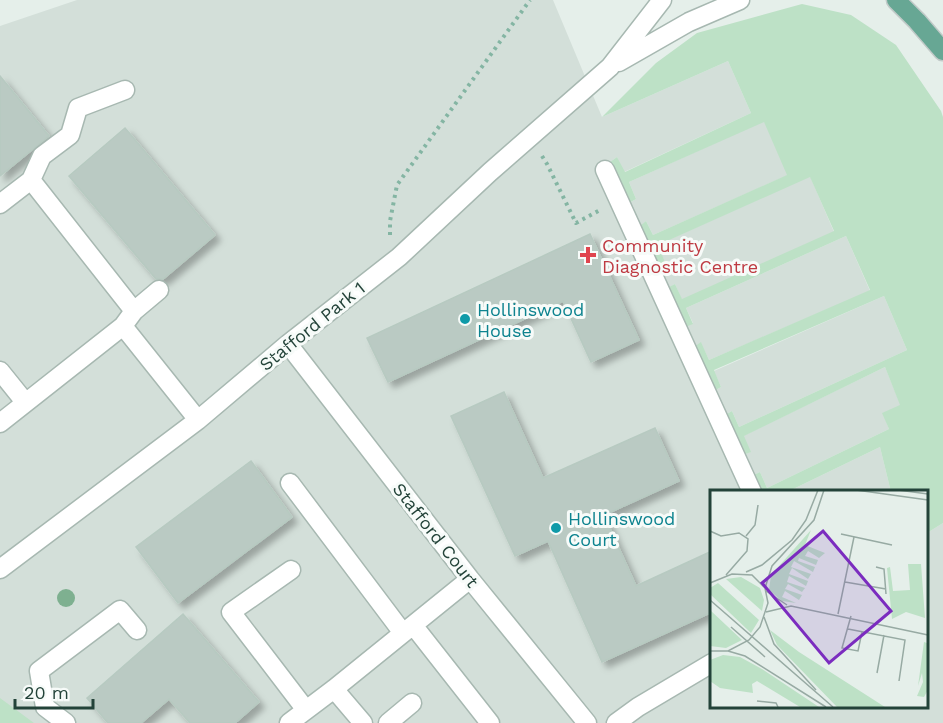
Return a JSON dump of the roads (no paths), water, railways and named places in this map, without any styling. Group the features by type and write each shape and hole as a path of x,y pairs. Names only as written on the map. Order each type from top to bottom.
{"main road":[{"path":"896,0 943,51"}],"street":[{"path":"610,67 662,0"},
{"path":"610,67 689,22 740,0"},
{"name":"Stafford Park 1","path":"0,569 198,420 288,344 399,257 490,172 610,67"},
{"path":"0,204 31,180 42,156 70,135 78,108 125,90"},
{"path":"605,170 751,490"},
{"path":"31,180 198,420"},
{"path":"0,423 129,318 159,290"},
{"name":"Stafford Court","path":"288,344 470,579 587,723"},
{"path":"0,371 25,402"},
{"path":"290,483 408,629 490,723"},
{"path":"291,570 231,612 306,710"},
{"path":"289,723 470,579"},
{"path":"66,723 45,707 39,671 120,609 137,630"},
{"path":"616,723 638,707 710,664"},
{"path":"334,689 363,723"},
{"path":"387,723 412,703"}],"place":[{"name":"Community Diagnostic Centre","path":"588,255"},
{"name":"Hollinswood House","path":"465,319"},
{"name":"Hollinswood Court","path":"556,528"}]}
